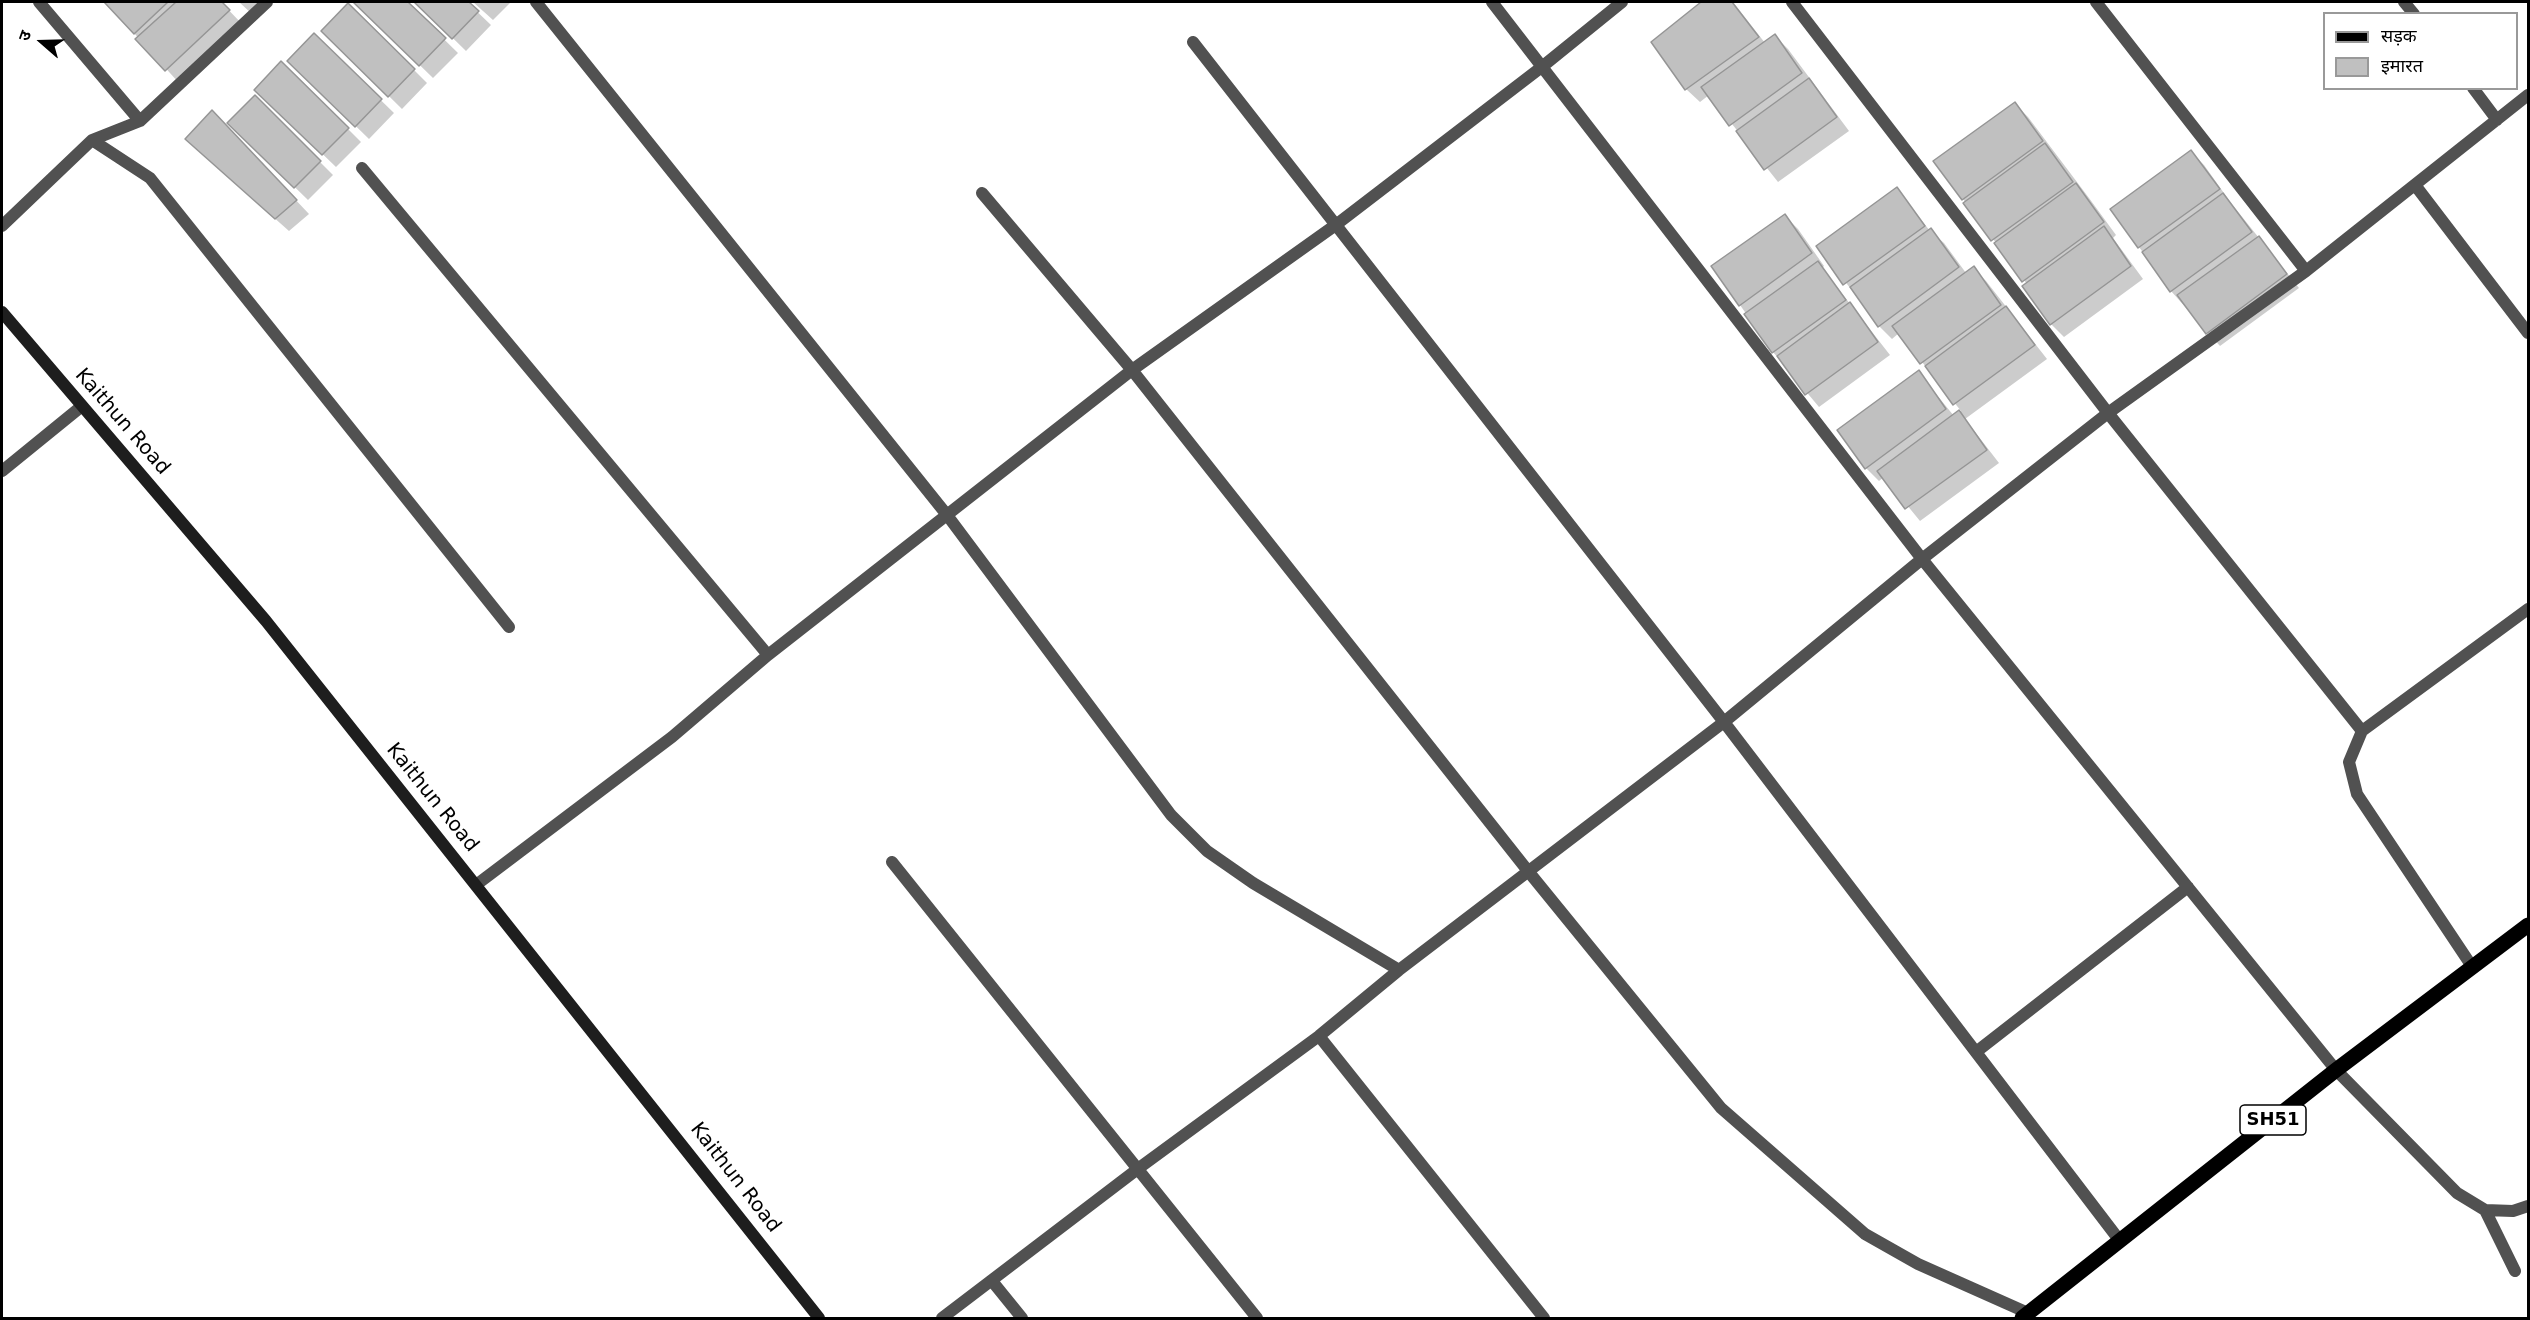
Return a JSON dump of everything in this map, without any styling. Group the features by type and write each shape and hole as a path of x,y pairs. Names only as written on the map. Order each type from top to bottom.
{"main road":[{"name":"SH51","path":"2025,1316 2336,1070 2529,925"}],"street":[{"path":"39,2 140,122"},
{"path":"6,223 92,140 140,122 267,2"},
{"path":"536,2 947,515 1171,815 1207,851 1253,883 1399,970"},
{"path":"1492,2 1922,559 2336,1070 2457,1193 2485,1210 2513,1211 2529,1206"},
{"path":"476,885 672,738 768,655 1132,370 1337,224 1543,66 1622,2"},
{"path":"1792,2 2108,413 2362,731"},
{"path":"2096,2 2306,271"},
{"path":"1194,42 1724,722 2120,1241"},
{"path":"2474,90 2497,120"},
{"path":"942,1318 1139,1168 1319,1036 1399,970 1724,722 1922,559 2108,413 2306,271 2529,95"},
{"path":"92,140 150,178 509,627"},
{"path":"362,168 768,655"},
{"path":"2415,184 2529,333"},
{"path":"982,193 1132,370 1528,871 1721,1108 1865,1234 1918,1264 2025,1316"},
{"name":"Kaithun Road","path":"2,312 266,621 819,1318"},
{"path":"2,471 82,406"},
{"path":"2473,968 2357,794 2349,762 2362,731 2529,609"},
{"path":"892,862 1257,1318"},
{"path":"1976,1052 2188,887"},
{"path":"1319,1036 1544,1318"},
{"path":"2485,1210 2515,1271"},
{"path":"992,1281 1022,1318"}],"building":[{"path":"104,2 168,2 134,34"},
{"path":"176,2 222,2 230,10 165,71 135,39"},
{"path":"353,2 408,2 446,38 419,66"},
{"path":"414,2 469,2 479,11 452,39"},
{"path":"1701,2 1732,2 1759,37 1685,90 1651,42"},
{"path":"348,3 415,69 388,97 321,31"},
{"path":"314,33 382,99 355,127 287,61"},
{"path":"1775,34 1802,73 1729,126 1701,87"},
{"path":"281,61 349,128 322,155 254,90"},
{"path":"1809,78 1837,117 1764,170 1736,131"},
{"path":"255,95 321,161 294,188 227,123"},
{"path":"2015,102 2043,141 1962,200 1933,161"},
{"path":"212,110 297,200 275,219 185,139"},
{"path":"2045,143 2073,182 1991,241 1963,203"},
{"path":"2191,150 2220,189 2138,248 2110,209"},
{"path":"2076,183 2104,222 2022,282 1994,243"},
{"path":"1897,187 1925,226 1843,285 1816,246"},
{"path":"2223,193 2252,232 2170,292 2142,252"},
{"path":"1785,214 1812,253 1739,306 1711,266"},
{"path":"2104,226 2131,266 2050,325 2022,286"},
{"path":"1931,228 1959,267 1878,327 1850,287"},
{"path":"2259,236 2287,274 2206,334 2177,295"},
{"path":"1818,261 1846,300 1772,353 1744,314"},
{"path":"1974,266 2001,305 1920,364 1892,326"},
{"path":"1850,302 1878,342 1805,395 1777,356"},
{"path":"2006,306 2035,345 1953,405 1925,366"},
{"path":"1919,370 1946,409 1865,469 1837,430"},
{"path":"1959,410 1987,450 1905,509 1877,471"}]}
